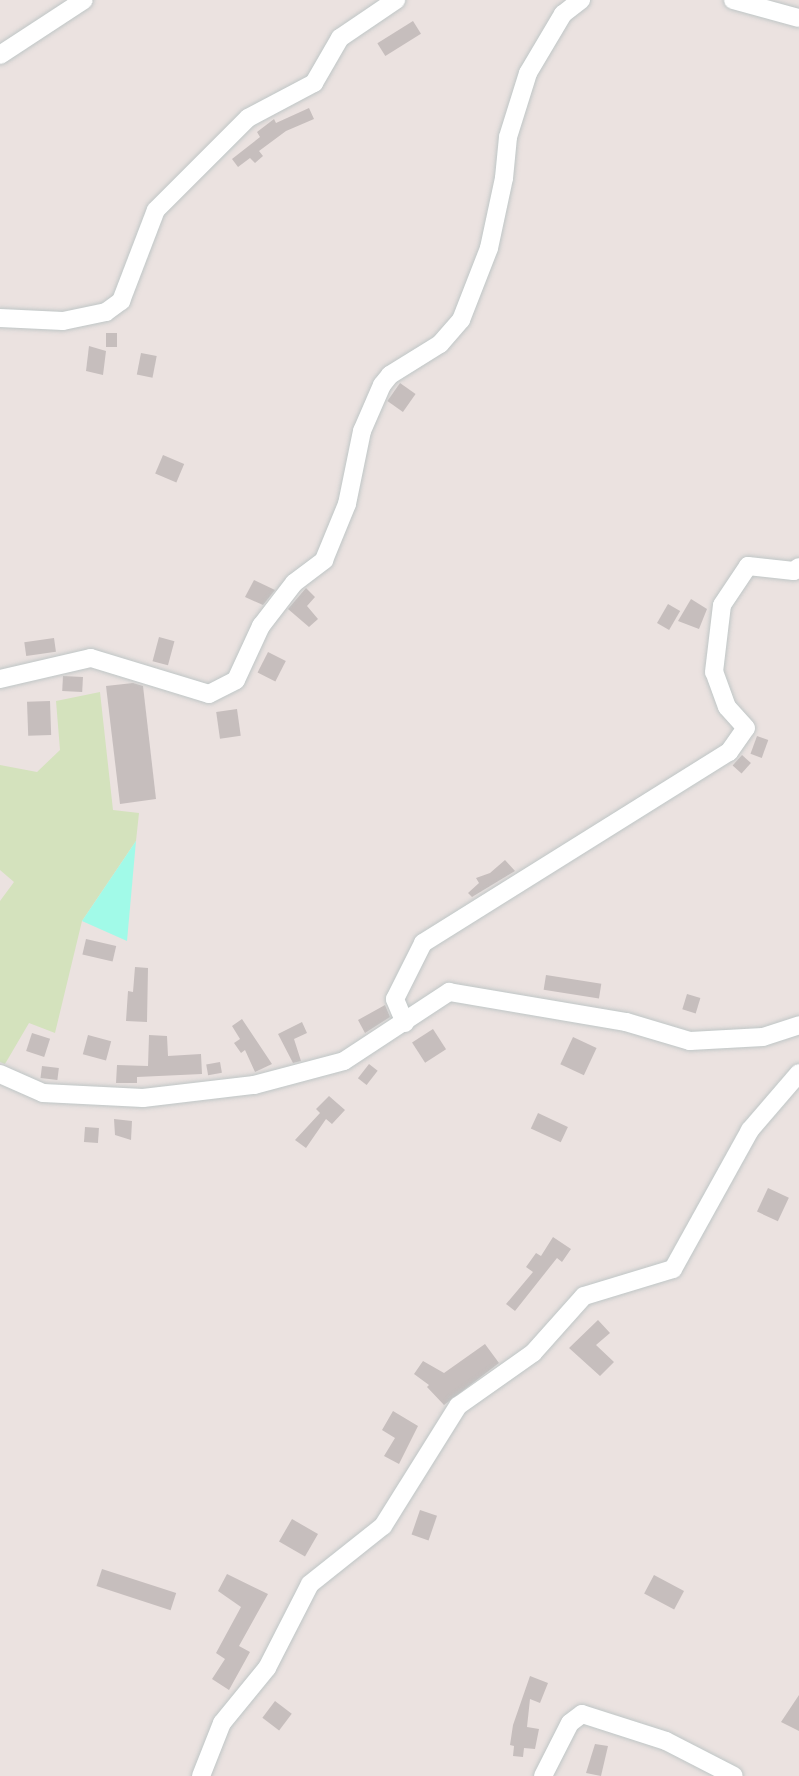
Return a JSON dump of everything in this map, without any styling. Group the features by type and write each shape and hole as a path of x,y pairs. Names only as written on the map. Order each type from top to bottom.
{"street":[{"path":"0,55 84,0"},
{"path":"0,318 63,321 106,312 121,301 156,210 248,118 314,82 340,38 396,0"},
{"path":"0,679 91,658 209,694 236,680 261,626 294,583 324,560 346,504 362,431 382,385 390,375 440,344 461,320 489,248 504,178 508,137 528,73 563,14 581,0"},
{"path":"733,0 799,18"},
{"path":"405,1023 395,999 423,943 729,752 746,728 727,707 714,672 722,605 748,566 794,571 799,567"},
{"path":"0,1074 43,1093 143,1098 254,1085 344,1061 449,992 626,1022 690,1041 763,1037 799,1025"},
{"path":"201,1776 222,1723 267,1668 310,1584 383,1526 458,1406 533,1353 584,1296 673,1269 750,1130 799,1073"},
{"path":"543,1776 570,1723 582,1714 666,1741 734,1776"}],"shaded area":[{"path":"100,692 113,810 139,813 136,841 82,921 55,1033 29,1023 5,1064 0,1062 0,901 14,882 0,870 0,765 37,772 60,750 56,701"},
{"path":"136,841 127,941 82,921"}],"building":[{"path":"413,21 421,34 385,56 377,43"},
{"path":"309,108 314,119 286,131 259,151 263,156 255,163 250,158 238,167 232,159 260,137 257,132 274,119 276,123"},
{"path":"106,333 117,333 117,347 106,347"},
{"path":"89,346 106,351 103,375 86,371"},
{"path":"141,353 157,356 153,378 137,375"},
{"path":"400,383 416,394 403,412 387,401"},
{"path":"163,455 184,464 176,482 155,473"},
{"path":"254,580 275,590 263,605 245,597"},
{"path":"306,588 315,597 307,606 318,619 309,627 288,609"},
{"path":"691,599 707,609 699,629 678,621"},
{"path":"668,604 680,611 669,630 657,623"},
{"path":"159,637 174,641 168,665 153,661"},
{"path":"54,638 56,652 26,656 24,642"},
{"path":"268,652 286,661 275,682 258,672"},
{"path":"63,676 83,677 82,692 62,691"},
{"path":"133,683 143,686 156,799 120,804 106,686"},
{"path":"50,701 51,735 28,736 27,702"},
{"path":"237,709 241,736 220,739 216,712"},
{"path":"757,736 768,740 762,758 751,754"},
{"path":"742,755 751,763 742,773 733,765"},
{"path":"505,860 515,871 472,897 468,893 479,883 476,878 490,873"},
{"path":"86,939 116,946 113,962 82,955"},
{"path":"135,967 148,968 147,1022 126,1021 128,991 133,992"},
{"path":"546,975 601,984 599,999 544,990"},
{"path":"687,994 700,998 696,1013 682,1009"},
{"path":"385,1005 390,1017 365,1033 358,1020"},
{"path":"242,1019 272,1064 255,1072 245,1050 241,1053 234,1043 240,1039 232,1026"},
{"path":"302,1022 307,1033 294,1039 301,1061 293,1063 278,1034"},
{"path":"433,1029 446,1049 425,1063 412,1043"},
{"path":"32,1033 50,1039 44,1057 26,1051"},
{"path":"88,1035 111,1041 106,1061 83,1054"},
{"path":"149,1035 167,1036 168,1056 201,1054 202,1074 137,1077 137,1083 116,1083 117,1065 148,1066"},
{"path":"573,1037 597,1048 584,1075 560,1064"},
{"path":"220,1062 222,1073 208,1075 206,1064"},
{"path":"369,1064 378,1071 367,1085 358,1078"},
{"path":"42,1066 59,1068 57,1080 41,1078"},
{"path":"329,1096 345,1110 332,1124 326,1119 306,1148 295,1140 320,1113 316,1109"},
{"path":"538,1113 568,1127 561,1142 531,1128"},
{"path":"114,1119 132,1121 131,1140 115,1135"},
{"path":"85,1127 99,1128 98,1143 84,1142"},
{"path":"768,1188 789,1198 778,1221 757,1212"},
{"path":"553,1237 571,1249 562,1262 557,1258 515,1311 506,1304 533,1272 526,1267 536,1253 541,1256"},
{"path":"598,1320 610,1333 596,1345 614,1362 600,1376 569,1348"},
{"path":"485,1344 499,1363 444,1405 427,1387 429,1385 414,1374 423,1361 444,1373"},
{"path":"393,1411 418,1426 399,1464 384,1456 395,1438 382,1430"},
{"path":"420,1510 437,1516 429,1540 412,1535"},
{"path":"292,1519 318,1534 305,1557 279,1542"},
{"path":"102,1569 176,1593 171,1610 96,1586"},
{"path":"227,1574 268,1594 239,1646 250,1652 229,1690 212,1679 225,1659 216,1653 241,1607 218,1591"},
{"path":"654,1575 684,1591 674,1610 644,1594"},
{"path":"530,1676 548,1683 540,1703 530,1699 527,1727 539,1729 535,1749 524,1748 523,1757 513,1756 514,1746 510,1745 513,1725"},
{"path":"799,1695 799,1731 781,1722"},
{"path":"275,1701 292,1714 279,1730 262,1718"},
{"path":"595,1744 608,1746 601,1776 586,1773"}]}
